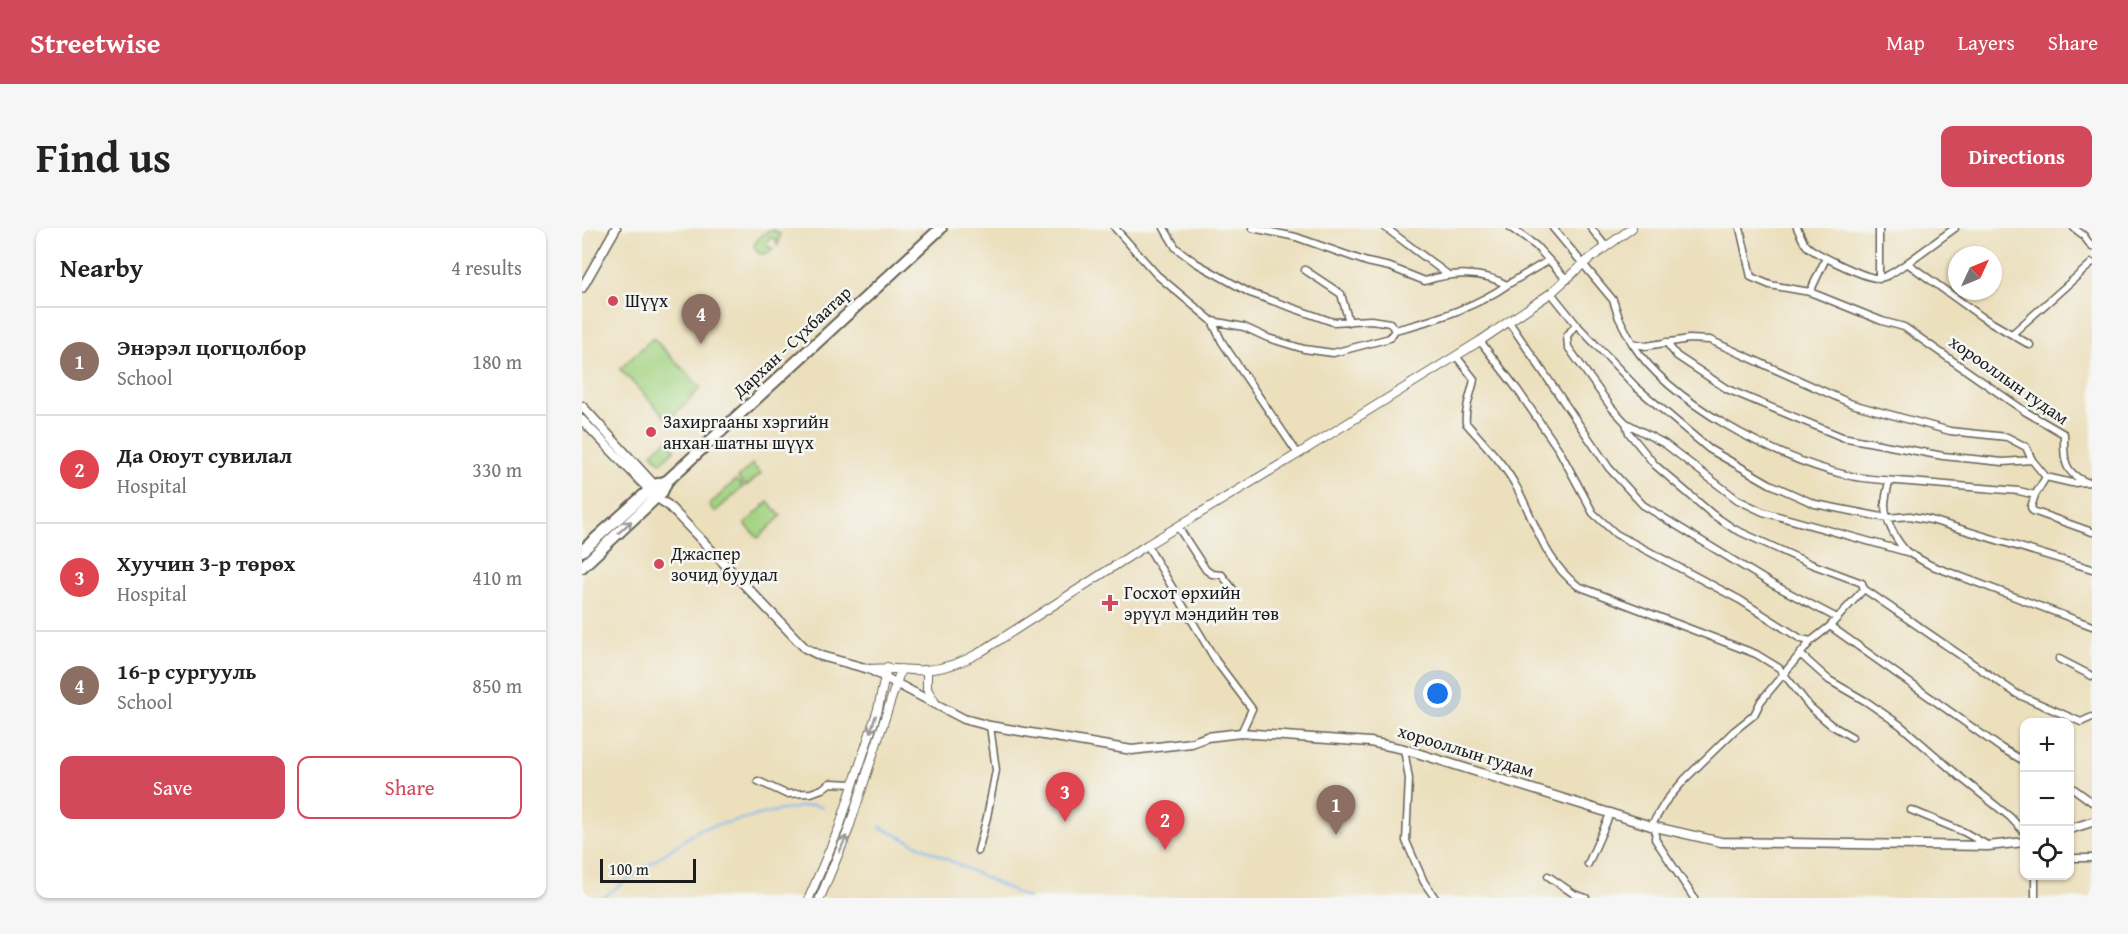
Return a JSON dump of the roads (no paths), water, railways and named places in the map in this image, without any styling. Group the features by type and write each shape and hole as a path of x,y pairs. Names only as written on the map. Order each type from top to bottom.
{"highway":[{"name":"Дархан - Сүхбаатар","path":"655,491 941,228"},
{"path":"582,551 655,491"},
{"path":"582,567 655,491"}],"main road":[{"path":"582,288 616,228"},
{"path":"582,406 655,491"},
{"path":"582,420 655,491"},
{"name":"хорооллын гудам","path":"655,491 805,648 821,656 869,669 964,719 990,726 1132,750 1191,743 1207,737 1241,733 1370,742 1404,749 1654,827 1721,842 1988,846 2020,843"},
{"path":"2074,828 2092,822"}],"street":[{"path":"1115,228 1157,275 1212,321 1222,342 1298,454"},
{"path":"1164,228 1176,248 1250,293 1333,322 1390,323 1395,330"},
{"path":"1252,228 1305,240 1367,262 1390,267 1425,281 1447,274 1492,277 1507,285"},
{"path":"1386,228 1447,274"},
{"path":"1511,228 1536,246 1567,280"},
{"path":"1553,228 1614,300 1619,318 1639,354 1694,405 1744,435 1774,449 1842,474 1889,481 2019,491 2035,495"},
{"path":"1591,228 1606,247"},
{"path":"869,669 887,667 927,670 953,664 979,653 1147,545 1480,341 1551,293 1584,263 1632,228"},
{"path":"1740,228 1751,277 1770,285 1810,292 1826,258"},
{"path":"1797,228 1807,246 1826,258 1879,279 1894,272 1954,228"},
{"path":"1879,228 1879,279"},
{"path":"2074,228 2092,247"},
{"path":"1212,321 1244,327 1268,338 1304,349 1333,353 1390,338 1395,330 1431,321 1497,292 1550,260"},
{"path":"1907,263 1982,317 2030,345"},
{"path":"2012,334 2092,263"},
{"path":"1305,270 1341,294 1349,322"},
{"name":"хорооллын гудам","path":"1810,292 1882,321 1904,327 2026,412 2064,434 2064,463 2076,478 2091,483"},
{"path":"1551,293 1576,324 1636,387 1709,449 1770,484 1815,504 1887,518 1910,516 1931,520 2092,569"},
{"path":"1509,322 1609,468 1634,497 1643,505 1772,584 1837,618"},
{"path":"1576,324 1568,336 1568,347 1611,407 1626,423 1665,444 1738,500 1762,512 1907,552"},
{"path":"1632,343 1646,346 1689,339 1710,340 1852,404 1950,431 2007,437 2026,447 2032,460 2046,477 2072,483 2091,483"},
{"path":"1480,341 1559,450 1593,513 1601,521 1616,534 1740,600 1801,639 1811,641"},
{"path":"1666,342 1677,356 1727,389 1842,437 1944,456 2003,462 2032,460"},
{"path":"1456,356 1474,379 1466,423 1480,437 1509,475 1551,559 1565,577 1578,586 1756,654 1783,672 1810,707 1831,725 1852,737"},
{"path":"1626,423 1629,433 1646,456 1712,514 1744,535 1862,583 1864,589 2017,694 2081,722 2092,717"},
{"path":"2046,477 2035,495 2031,507 2033,511 2092,532"},
{"path":"1889,481 1885,506 1887,518 1907,552 1929,565 2092,626"},
{"path":"1178,527 1206,570 1212,574 1222,575 1233,589"},
{"path":"1147,545 1216,661 1252,709 1241,733"},
{"path":"1694,898 1655,838 1654,827 1666,801 1734,731 1754,715 1761,701 1783,672 1864,589"},
{"path":"1830,626 2001,748 2020,758"},
{"path":"1800,654 1829,680 1900,725 2020,827"},
{"path":"2059,659 2092,676"},
{"path":"809,898 839,828 854,784 886,679 887,667"},
{"path":"820,898 848,831 901,669"},
{"path":"927,670 927,689 937,705"},
{"path":"978,851 996,770 990,726"},
{"path":"1404,749 1409,779 1406,841 1424,882 1435,898"},
{"path":"758,781 786,794 811,793 830,783 854,784"},
{"path":"2074,789 2092,802"},
{"path":"1911,810 1964,832 1988,846"},
{"path":"1588,864 1611,812"},
{"path":"2074,858 2092,858"},
{"path":"1548,876 1574,894 1586,898"},
{"path":"2035,880 2035,898"}],"waterway":[{"path":"602,898 700,829 776,811 813,805 822,807"},
{"path":"880,827 1028,898"}],"place":[{"name":"Шүүх","path":"613,301"},
{"name":"16-р сургууль","path":"701,344"},
{"name":"Захиргааны хэргийн анхан шатны шүүх","path":"651,432"},
{"name":"Джаспер зочид буудал","path":"659,564"},
{"name":"Госхот өрхийн эрүүл мэндийн төв","path":"1110,603"},
{"name":"Хуучин 3-р төрөх","path":"1065,822"},
{"name":"Энэрэл цогцолбор","path":"1336,835"},
{"name":"Да Оюут сувилал","path":"1165,850"}]}
